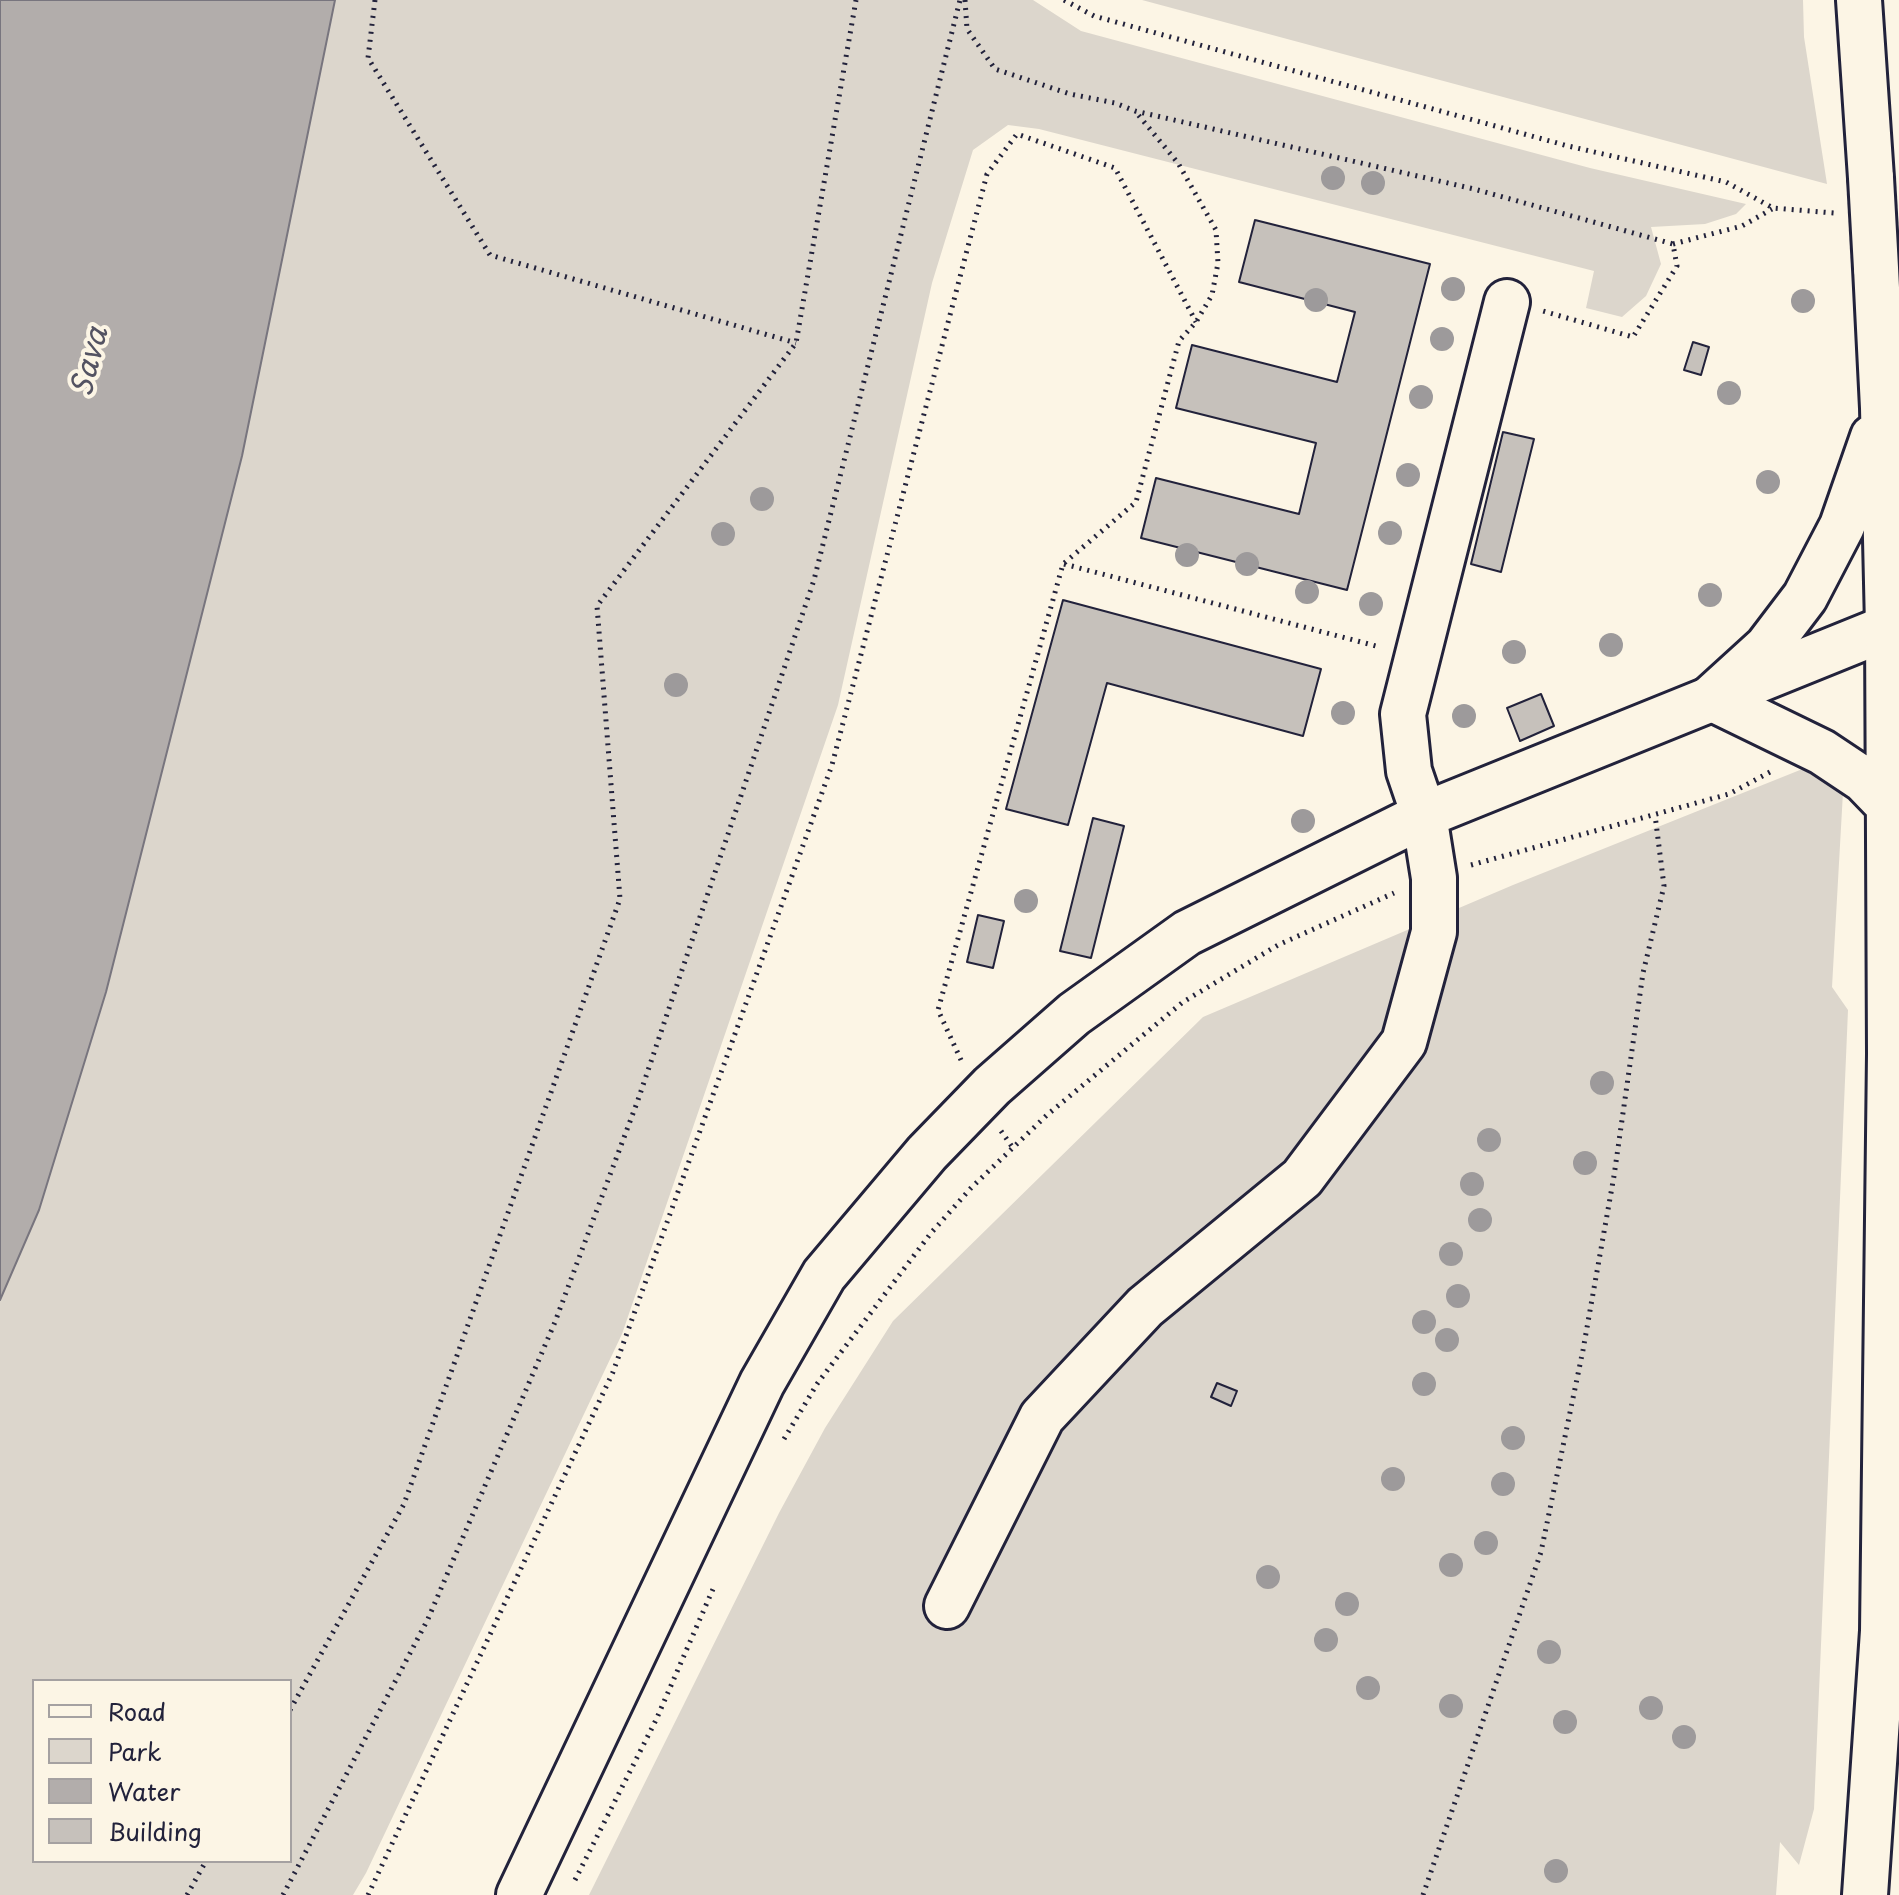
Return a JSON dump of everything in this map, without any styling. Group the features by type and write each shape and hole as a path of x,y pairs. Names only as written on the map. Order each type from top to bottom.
{"main road":[{"path":"1859,0 1876,268 1893,625 1883,1631 1865,1895"},
{"path":"947,1606 1042,1417 1145,1307 1302,1178 1404,1042 1434,932 1434,878 1424,815 1409,771 1403,714 1507,302"},
{"path":"1711,698 1767,647 1805,597 1842,526 1883,408"},
{"path":"519,1895 762,1383 824,1275 927,1153 979,1099 1074,1014 1187,933 1424,815 1893,625"},
{"path":"1711,698 1810,745 1864,780 1891,808"}],"path":[{"path":"375,0 368,58 490,255 796,343"},
{"path":"292,1706 404,1504 620,899 597,606 796,343 856,0"},
{"path":"962,0 967,29 995,69 1135,111 1474,189 1673,244 1742,226 1773,208"},
{"path":"283,1895 428,1619 555,1322 638,1100 814,580 962,0"},
{"path":"1064,0 1094,16 1568,146 1726,182 1773,208 1825,213"},
{"path":"979,1099 938,1010 1063,564 1136,502 1179,341 1196,322 1212,295 1218,263 1216,230 1178,163 1135,111"},
{"path":"368,1895 613,1372 832,765 987,174 1017,134 1115,168 1196,322"},
{"path":"1507,302 1633,337 1677,266 1673,244"},
{"path":"1063,564 1418,657"},
{"path":"1462,867 1729,794 1810,745"},
{"path":"1423,1895 1541,1552 1583,1350 1614,1176 1643,973 1664,886 1655,815"},
{"path":"783,1440 817,1384 931,1233 971,1188 1047,1115 1183,1002 1278,945 1402,889"},
{"path":"574,1882 656,1720 713,1588"},
{"path":"187,1895 205,1863"}],"green space":[{"path":"335,0 1033,0 1081,31 1590,168 1746,204 1736,214 1705,224 1651,227 1661,264 1646,296 1622,317 1586,308 1594,271 1039,129 1008,125 973,150 932,283 838,705 622,1334 353,1895 0,1895 0,1300 39,1210 106,992 242,456"},
{"path":"1142,0 1803,0 1804,37 1827,184"},
{"path":"1815,764 1843,792 1832,987 1848,1010 1814,1809 1799,1865 1780,1842 1776,1895 589,1895 779,1513 825,1428 893,1321 1203,1017 1513,885"}],"water":[{"name":"Sava","path":"0,0 335,0 242,456 106,992 39,1210 0,1300"}],"building":[{"path":"1255,220 1430,264 1347,590 1141,538 1156,478 1299,514 1316,443 1176,408 1192,345 1337,382 1355,312 1239,282"},
{"path":"1693,342 1709,347 1701,375 1684,370"},
{"path":"1503,432 1534,439 1501,572 1471,564"},
{"path":"1063,600 1321,669 1303,736 1107,683 1068,825 1006,809"},
{"path":"1541,694 1554,726 1520,741 1507,708"},
{"path":"1093,818 1124,826 1091,958 1060,951"},
{"path":"978,915 1004,921 993,968 967,962"},
{"path":"1217,1383 1237,1391 1231,1406 1211,1397"}]}
